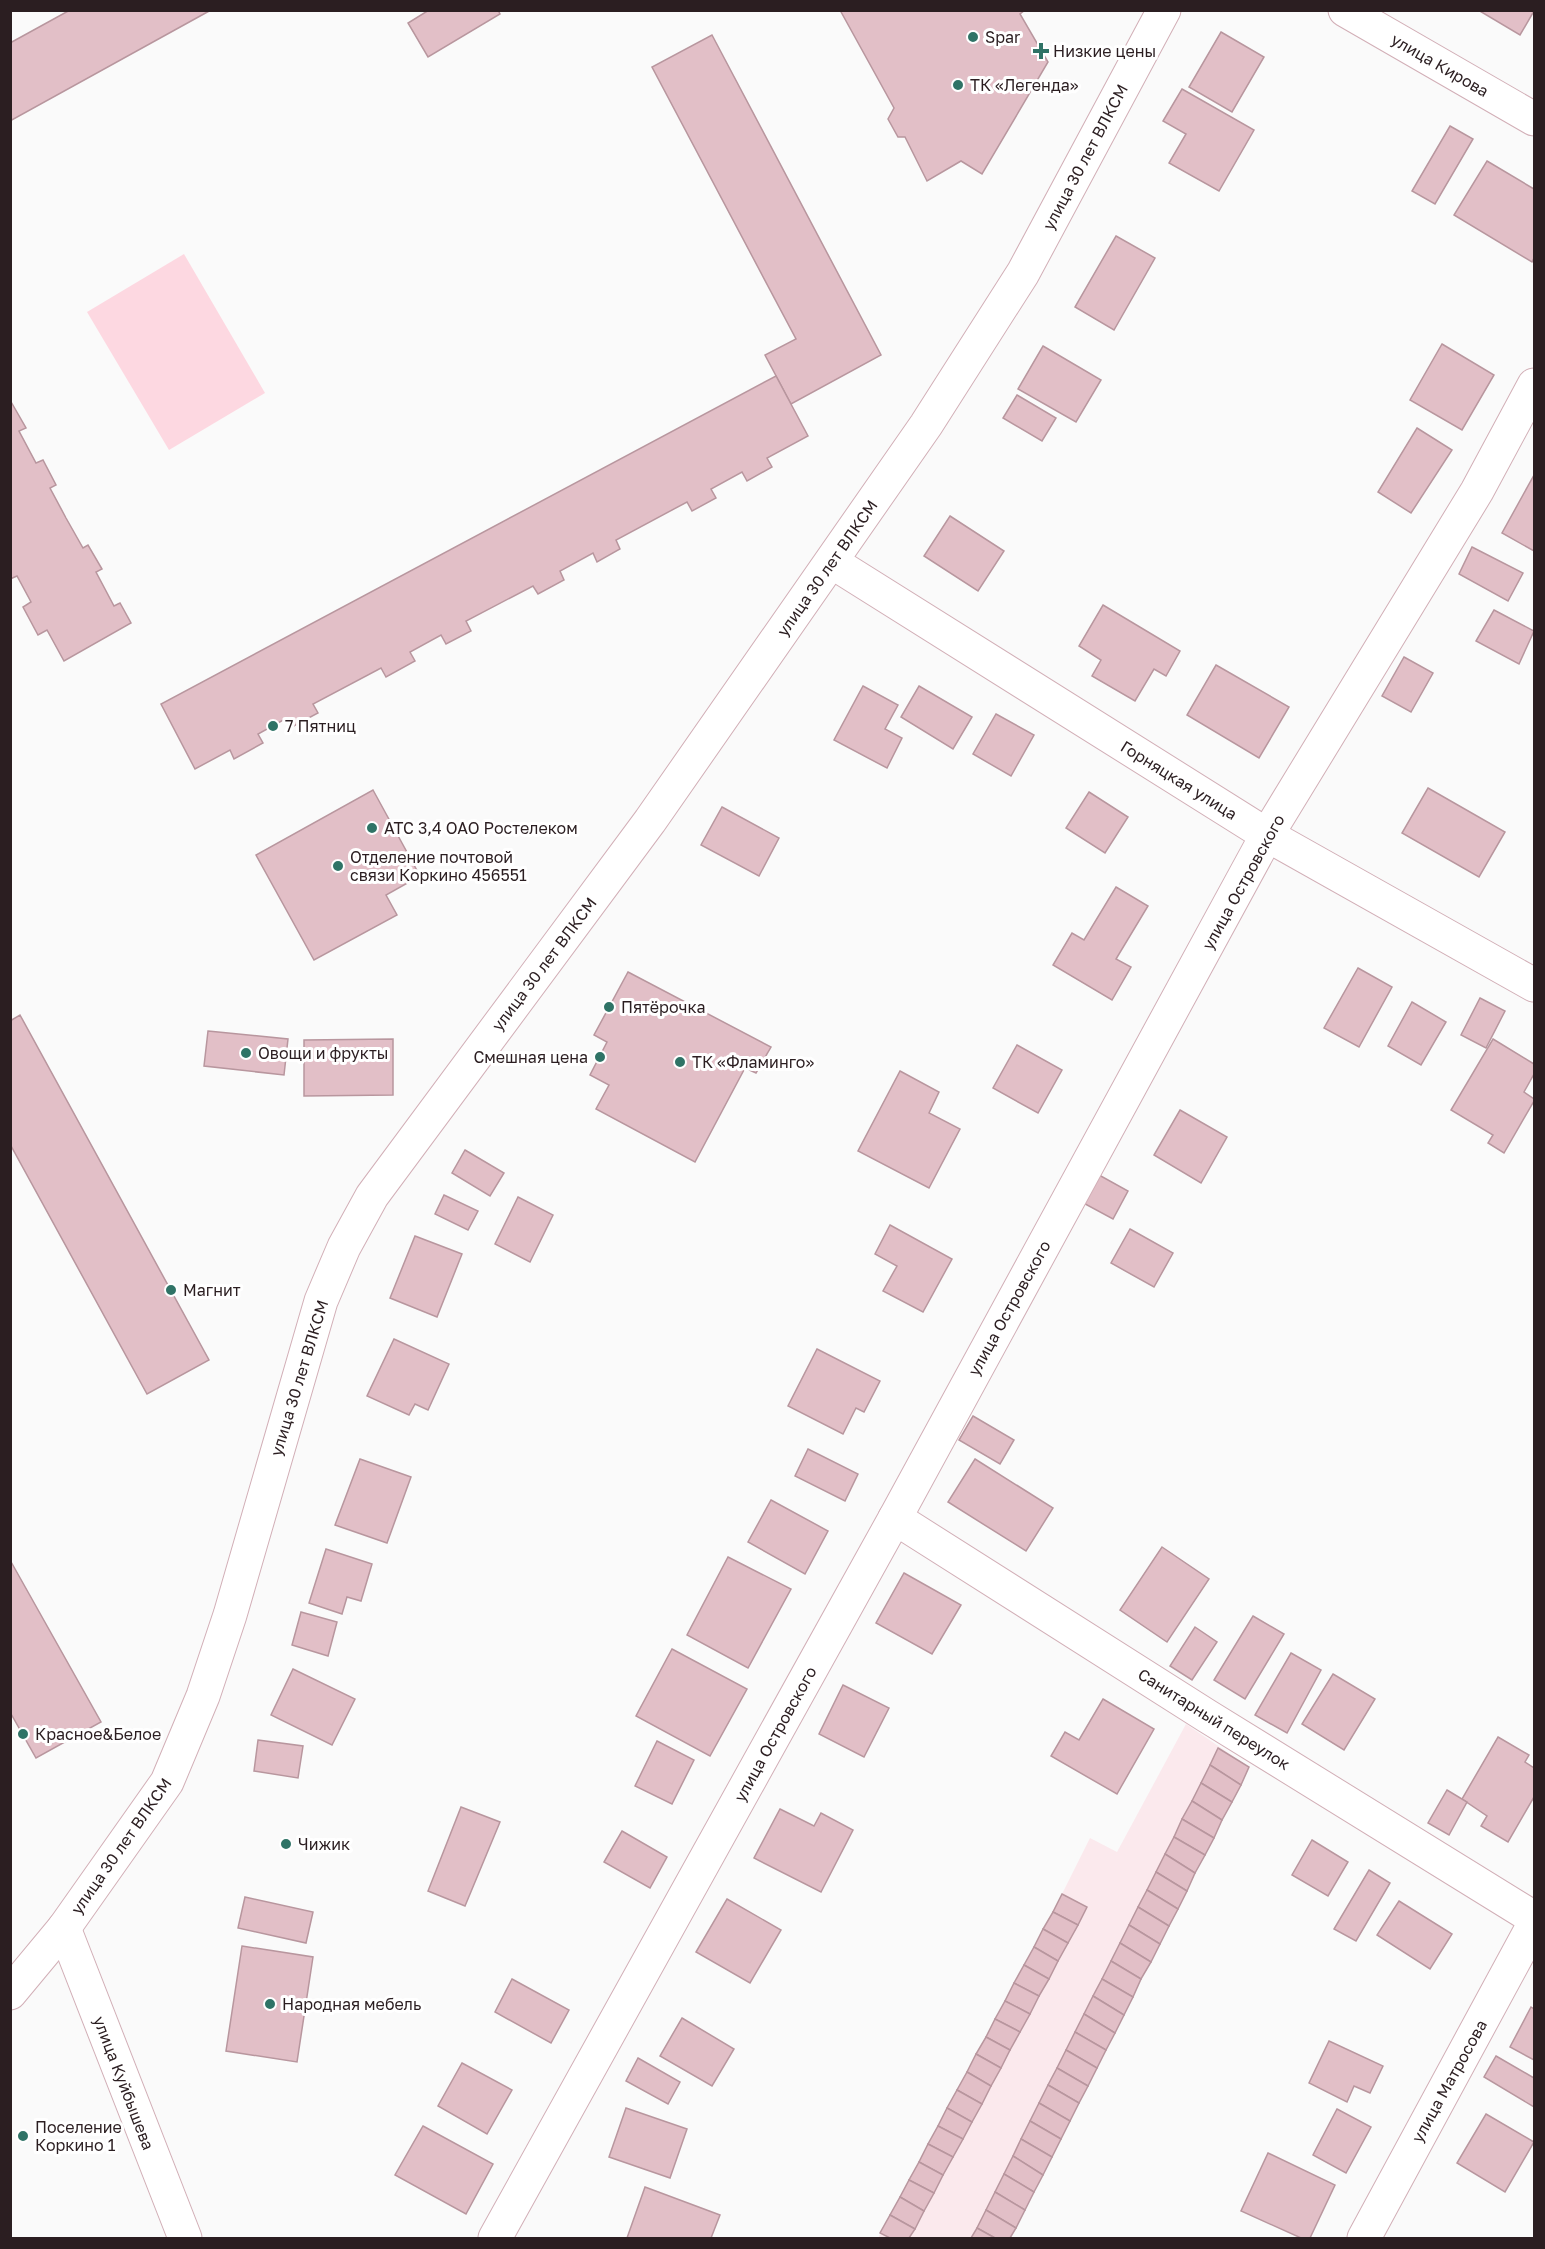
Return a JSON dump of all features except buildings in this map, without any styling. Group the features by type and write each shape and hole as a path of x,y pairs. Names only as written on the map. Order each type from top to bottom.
{"street":[{"name":"улица 30 лет ВЛКСМ","path":"10,1993 64,1928 167,1782 203,1696 230,1615 321,1301 344,1247 372,1196 650,820 926,426 1023,273 1164,10"},
{"name":"улица Кирова","path":"1345,10 1534,119"},
{"name":"улица Островского","path":"495,2238 895,1518 1267,835 1477,491 1534,385"},
{"name":"Горняцкая улица","path":"832,562 1267,835 1534,985"},
{"name":"Санитарный переулок","path":"895,1518 1196,1709 1534,1918"},
{"name":"улица Матросова","path":"1364,2238 1534,1924"},
{"name":"улица Куйбышева","path":"64,1928 184,2238"}],"shaded area":[{"path":"184,254 265,393 169,450 87,312"},
{"path":"1186,1724 1249,1767 1010,2238 878,2238 1090,1838 1117,1852"}],"place":[{"name":"Spar","path":"973,37"},
{"name":"Низкие цены","path":"1041,51"},
{"name":"ТК «Легенда»","path":"958,85"},
{"name":"7 Пятниц","path":"273,726"},
{"name":"АТС 3,4 ОАО Ростелеком","path":"372,828"},
{"name":"Отделение почтовой связи Коркино 456551","path":"338,866"},
{"name":"Пятёрочка","path":"609,1007"},
{"name":"Овощи и фрукты","path":"246,1053"},
{"name":"Смешная цена","path":"600,1057"},
{"name":"ТК «Фламинго»","path":"680,1062"},
{"name":"Магнит","path":"171,1290"},
{"name":"Красное&Белое","path":"23,1734"},
{"name":"Чижик","path":"286,1844"},
{"name":"Народная мебель","path":"270,2004"},
{"name":"Поселение Коркино 1","path":"23,2136"}]}
